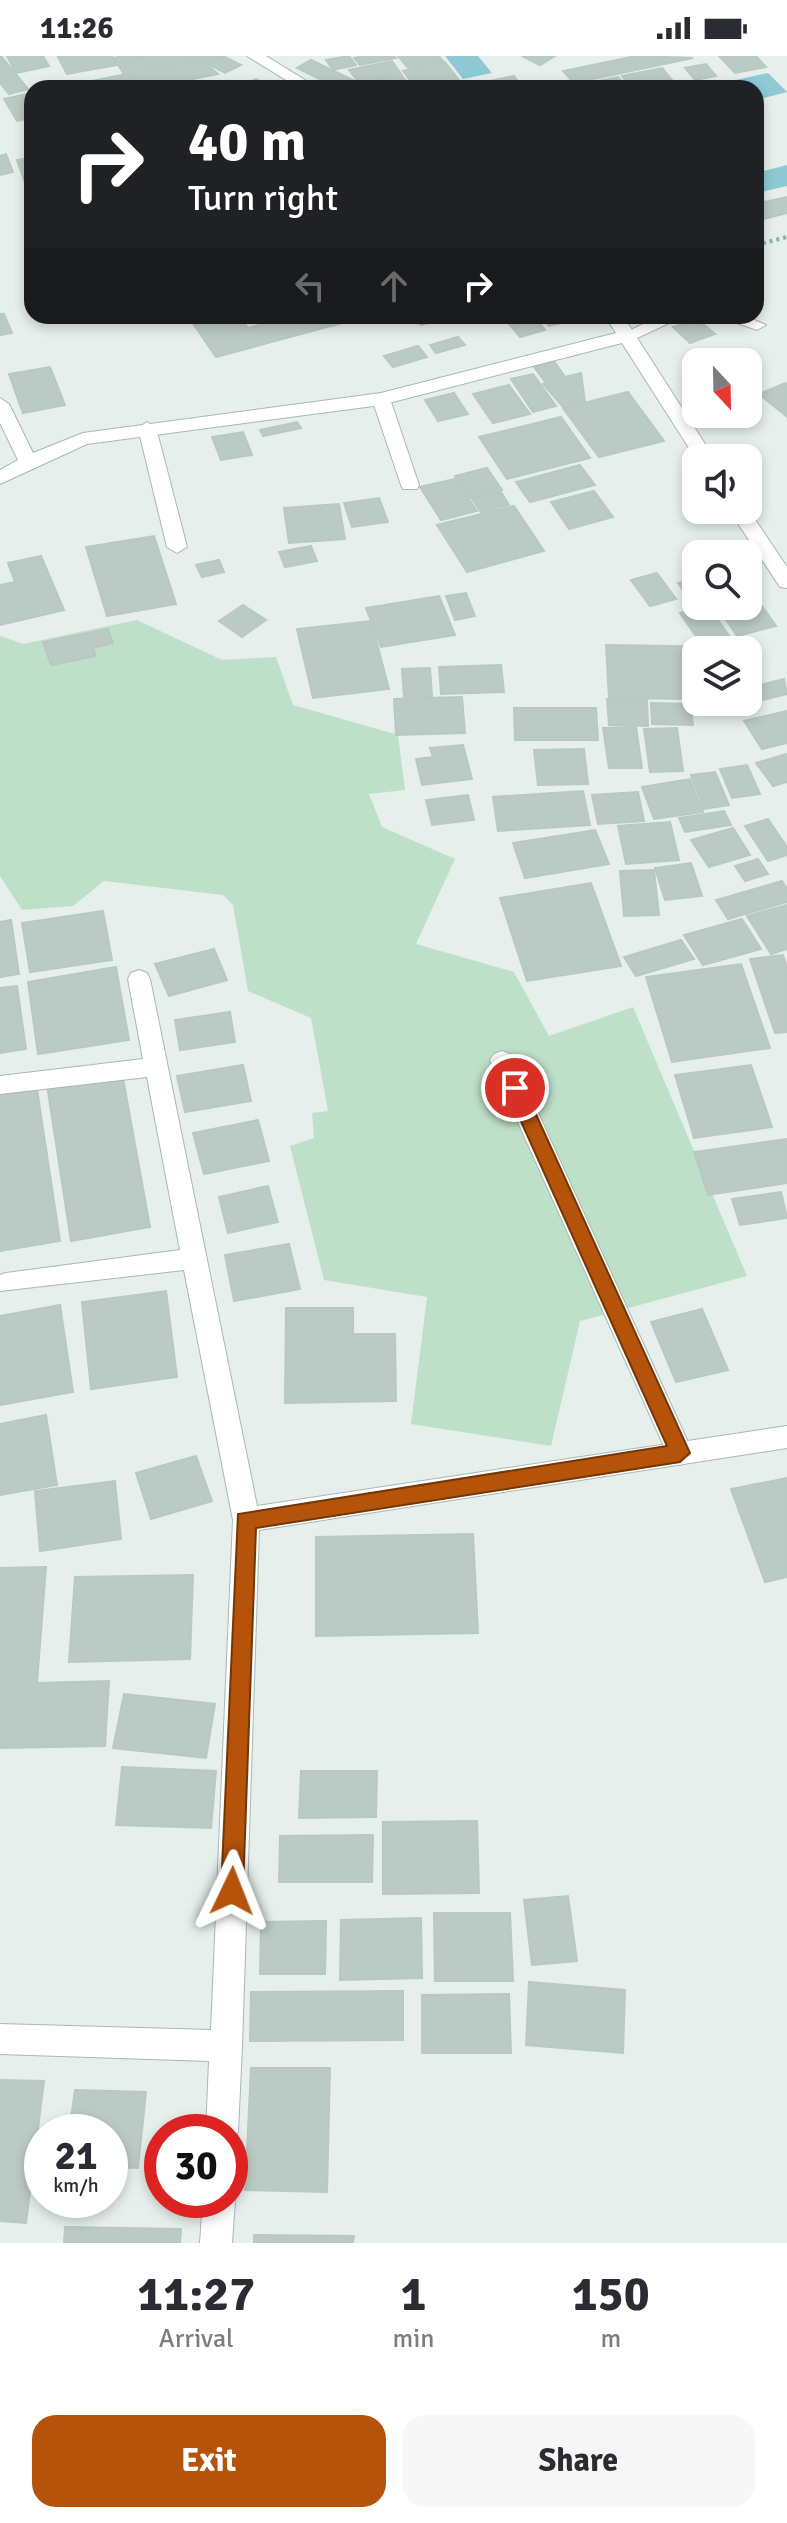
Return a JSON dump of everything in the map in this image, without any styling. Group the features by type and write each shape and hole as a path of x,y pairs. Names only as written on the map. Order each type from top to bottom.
{"street":[{"path":"255,56 296,80"},
{"path":"619,324 696,444"},
{"path":"0,478 28,462 83,439 381,399 627,336 656,324"},
{"path":"381,399 410,485"},
{"path":"0,404 28,462"},
{"path":"147,428 177,547"},
{"path":"748,524 787,582"},
{"path":"139,979 246,1520 223,2114"},
{"path":"502,1060 680,1453"},
{"path":"0,1085 156,1067"},
{"path":"6,1283 194,1258"},
{"path":"246,1520 787,1437"},
{"path":"0,2039 227,2046"},
{"path":"216,2243 218,2218"}],"path":[{"path":"764,243 787,237"}],"green space":[{"path":"137,620 222,660 276,657 293,705 398,735 405,790 369,794 382,827 455,859 416,944 514,972 549,1036 633,1007 747,1276 580,1321 551,1446 411,1424 427,1297 324,1280 290,1146 314,1138 312,1113 328,1111 311,1018 248,991 233,905 223,895 104,881 73,906 22,910 0,876 0,636 23,644"}],"water":[{"path":"445,56 478,56 492,73 463,79"},
{"path":"768,73 787,92 764,98 764,80 736,80"},
{"path":"787,165 787,186 764,191 764,171"}],"building":[{"path":"1,56 24,84 24,90 9,94 0,83"},
{"path":"7,56 43,56 49,66 16,73"},
{"path":"112,56 117,65 67,74 58,57"},
{"path":"154,56 221,56 223,60 132,79 121,62"},
{"path":"215,56 123,73 114,58"},
{"path":"223,56 241,65 225,73 208,64"},
{"path":"349,56 356,65 333,70 326,60"},
{"path":"398,56 439,56 443,61 408,68"},
{"path":"522,56 555,56 540,65"},
{"path":"636,56 693,58 588,80 571,80 563,71"},
{"path":"719,56 756,56 766,67 735,73"},
{"path":"354,58 396,58 360,65"},
{"path":"201,60 218,74 178,80 170,67"},
{"path":"311,60 352,80 322,80 297,68"},
{"path":"392,61 401,74 357,80 349,70"},
{"path":"445,62 459,80 410,80 403,71"},
{"path":"706,64 716,76 695,80 685,68"},
{"path":"167,66 176,80 137,80 133,73"},
{"path":"662,68 672,80 625,80 622,76"},
{"path":"131,73 136,80 96,80"},
{"path":"402,76 405,80 379,80"},
{"path":"514,76 517,80 494,80"},
{"path":"24,95 24,120 17,121 4,99"},
{"path":"6,154 13,172 0,175 0,156"},
{"path":"24,159 24,180 17,160"},
{"path":"787,197 787,213 764,219 764,202"},
{"path":"0,314 4,314 12,333 0,335"},
{"path":"193,324 245,324 248,328 262,324 338,324 216,357"},
{"path":"509,324 540,324 545,330 520,337"},
{"path":"703,324 715,334 690,343 673,327"},
{"path":"458,337 465,345 436,353 430,345"},
{"path":"418,346 427,357 393,367 384,356"},
{"path":"554,361 565,377 581,373 585,402 564,408 543,384 546,383 534,367"},
{"path":"50,367 65,405 23,413 9,374"},
{"path":"533,374 556,406 533,412 511,379"},
{"path":"787,384 786,416 762,396 762,393"},
{"path":"509,385 530,414 493,423 473,394"},
{"path":"628,392 664,441 599,457 563,408"},
{"path":"454,393 468,414 438,421 425,400"},
{"path":"561,417 590,458 507,479 479,437"},
{"path":"297,422 301,428 263,436 260,430"},
{"path":"243,432 252,455 221,460 212,437"},
{"path":"580,465 595,485 530,502 516,482"},
{"path":"487,468 502,490 470,498 455,476"},
{"path":"455,479 477,511 441,520 420,487"},
{"path":"594,491 613,517 569,529 551,502"},
{"path":"501,492 509,505 481,512 472,499"},
{"path":"379,498 388,522 352,527 344,503"},
{"path":"339,504 345,539 289,543 284,508"},
{"path":"514,506 544,551 467,572 437,525"},
{"path":"154,536 176,604 107,616 86,547"},
{"path":"311,546 317,561 285,567 279,552"},
{"path":"41,556 64,610 0,625 0,585 15,582 8,563"},
{"path":"219,560 224,572 202,577 196,565"},
{"path":"657,573 676,599 650,606 631,580"},
{"path":"466,593 475,616 455,620 446,596"},
{"path":"439,596 455,635 381,647 366,608"},
{"path":"243,605 266,620 242,637 219,621"},
{"path":"762,606 776,626 737,636 726,620 762,620"},
{"path":"685,620 718,620 729,636 696,636"},
{"path":"371,621 389,689 313,698 297,629"},
{"path":"108,629 113,643 93,648 96,656 51,665 43,642"},
{"path":"606,645 682,646 682,699 609,698"},
{"path":"501,665 504,692 441,694 439,667"},
{"path":"430,668 432,696 404,697 402,669"},
{"path":"784,679 787,694 762,700 762,684"},
{"path":"462,697 465,733 396,735 394,699"},
{"path":"607,699 647,700 648,726 609,725"},
{"path":"651,703 682,704 682,716 692,716 693,725 652,724"},
{"path":"514,708 596,708 598,740 515,740"},
{"path":"787,711 787,743 762,749 744,721"},
{"path":"636,727 642,768 609,768 603,728"},
{"path":"677,728 683,771 650,772 644,729"},
{"path":"463,745 472,779 422,785 416,759 433,757 430,748"},
{"path":"584,749 588,784 538,785 534,750"},
{"path":"786,754 787,782 773,786 756,763"},
{"path":"747,765 760,794 732,798 720,769"},
{"path":"715,772 729,805 704,809 691,775"},
{"path":"690,779 703,812 654,819 642,787"},
{"path":"583,791 590,825 498,831 493,797"},
{"path":"638,792 644,821 598,824 592,795"},
{"path":"468,795 474,820 432,825 426,800"},
{"path":"724,811 731,825 685,832 679,818"},
{"path":"768,819 787,847 787,855 768,861 745,826"},
{"path":"670,822 679,860 626,864 618,826"},
{"path":"733,828 750,855 709,867 691,840"},
{"path":"595,830 609,864 525,878 513,843"},
{"path":"758,859 768,874 745,881 735,866"},
{"path":"691,863 702,896 665,900 655,868"},
{"path":"654,870 659,915 624,916 620,871"},
{"path":"782,881 787,889 787,902 728,919 716,900"},
{"path":"591,883 621,966 527,981 500,898"},
{"path":"787,905 787,949 771,954 747,916"},
{"path":"103,911 112,960 30,972 22,923"},
{"path":"742,919 761,949 703,965 684,935"},
{"path":"11,920 19,974 0,977 0,922"},
{"path":"681,940 694,959 636,976 624,957"},
{"path":"214,949 227,980 169,996 155,964"},
{"path":"783,955 787,967 787,1032 775,1033 750,959"},
{"path":"741,964 770,1048 672,1062 646,977"},
{"path":"116,967 129,1040 38,1054 28,982"},
{"path":"17,986 26,1049 0,1053 0,988"},
{"path":"230,1012 235,1042 180,1050 175,1020"},
{"path":"243,1065 251,1101 185,1112 177,1076"},
{"path":"751,1065 772,1127 694,1138 675,1075"},
{"path":"122,1073 150,1227 71,1241 47,1085"},
{"path":"37,1089 60,1241 0,1251 0,1095"},
{"path":"258,1120 269,1161 204,1174 193,1133"},
{"path":"787,1139 787,1183 708,1195 694,1152"},
{"path":"268,1186 278,1222 228,1233 219,1197"},
{"path":"781,1192 787,1218 740,1225 732,1199"},
{"path":"289,1244 300,1289 234,1301 225,1255"},
{"path":"166,1291 177,1377 91,1389 82,1302"},
{"path":"60,1305 73,1392 0,1405 0,1316"},
{"path":"286,1308 353,1308 353,1334 395,1334 396,1401 285,1403"},
{"path":"702,1309 728,1370 676,1382 651,1322"},
{"path":"46,1415 57,1485 0,1495 0,1424"},
{"path":"196,1456 212,1501 151,1519 136,1473"},
{"path":"787,1478 787,1577 765,1582 731,1489"},
{"path":"115,1481 121,1539 40,1551 35,1491"},
{"path":"473,1534 478,1633 316,1636 316,1537"},
{"path":"46,1567 37,1683 109,1681 105,1746 0,1748 0,1568"},
{"path":"193,1575 190,1659 69,1662 75,1577"},
{"path":"124,1694 215,1704 206,1758 113,1748"},
{"path":"122,1767 216,1771 211,1828 116,1825"},
{"path":"301,1771 377,1771 376,1817 299,1818"},
{"path":"477,1821 479,1893 383,1894 383,1822"},
{"path":"373,1835 372,1882 279,1882 280,1836"},
{"path":"568,1896 577,1961 532,1965 524,1900"},
{"path":"434,1913 510,1913 513,1981 435,1981"},
{"path":"421,1918 422,1978 340,1980 341,1920"},
{"path":"326,1921 325,1974 260,1974 261,1922"},
{"path":"529,1982 625,1990 623,2053 526,2045"},
{"path":"403,1991 403,2040 250,2041 251,1992"},
{"path":"509,1994 511,2053 422,2053 422,1995"},
{"path":"251,2068 330,2068 327,2192 248,2190"},
{"path":"0,2080 44,2081 40,2114 24,2114 26,2223 0,2221"},
{"path":"75,2090 146,2092 138,2168 128,2168 128,2114 72,2114"},
{"path":"65,2227 181,2229 180,2243 64,2243"},
{"path":"254,2235 354,2236 353,2243 254,2243"}],"route":[{"path":"232,1891 246,1520 680,1453 515,1088"}]}
